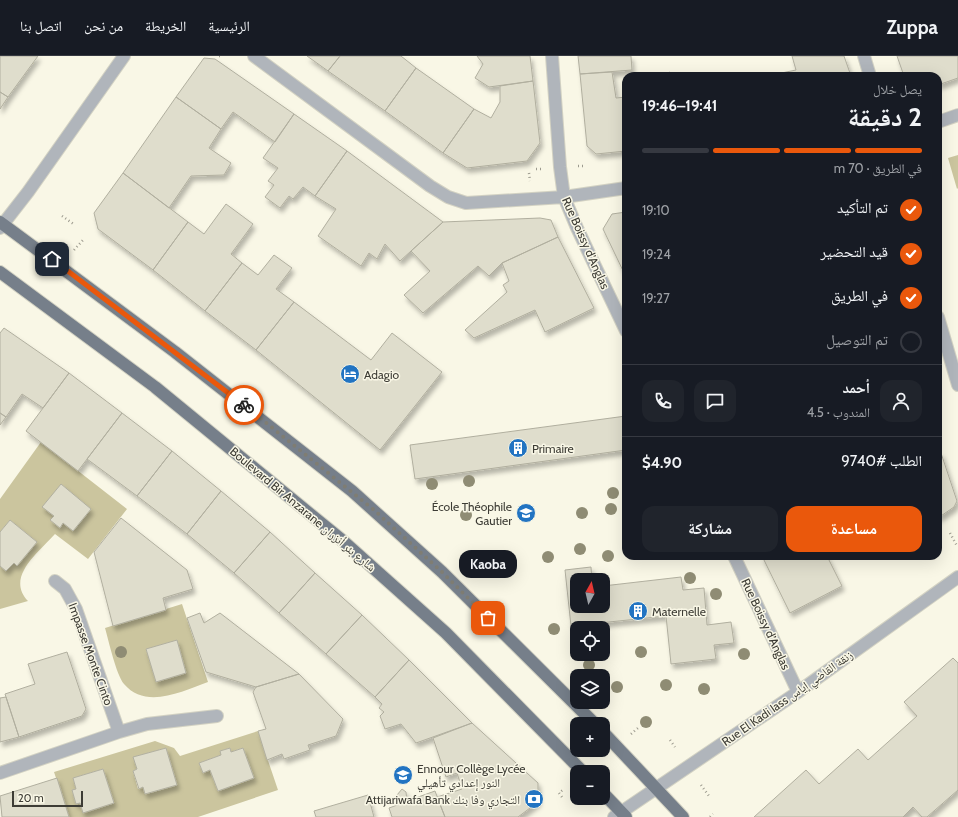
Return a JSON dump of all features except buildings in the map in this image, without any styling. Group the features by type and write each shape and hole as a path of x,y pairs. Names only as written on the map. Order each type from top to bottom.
{"main road":[{"path":"1,225 175,352 352,491 442,572 588,717"},
{"name":"Boulevard Bir Anzarane شارع بئر أنزران","path":"0,272 155,387 343,541 446,633 576,765"},
{"path":"610,739 683,817"},
{"path":"610,802 621,815"}],"street":[{"path":"1,225 28,192 124,56"},
{"path":"254,56 448,197 466,203 564,197 622,189"},
{"name":"Rue Boissy d’Anglas","path":"552,56 560,167 564,197 622,323"},
{"path":"864,56 869,72"},
{"path":"942,121 958,115"},
{"path":"942,331 958,385"},
{"name":"Rue Boissy d’Anglas","path":"736,560 798,692"},
{"name":"Rue El Kadi Iass زنقة القاضي إياس","path":"621,815 656,788 798,692 958,578"},
{"name":"Impasse Monte Cinto","path":"55,581 65,589 76,609 119,732"},
{"path":"0,773 119,732 147,724 217,716"}],"path":[{"path":"578,166 586,166"},
{"path":"529,173 530,183"},
{"path":"62,216 75,225"},
{"path":"74,250 83,240"},
{"path":"950,533 957,546"},
{"path":"629,736 638,728"},
{"path":"670,740 675,747"},
{"path":"701,785 709,796"},
{"path":"562,797 559,793 564,789"},
{"path":"710,817 713,814"}],"shaded area":[{"path":"958,155 958,188 957,189 948,158"},
{"path":"41,442 127,509 88,559 55,534 33,557 22,574 20,583 22,592 28,601 0,609 0,566 6,571 14,563 17,565 37,542 10,520 0,532 0,499","holes":["61,484 91,509 73,531 63,523 60,528 50,520 54,516"]},
{"path":"182,604 208,682 165,696 143,696 133,692 124,684 118,673 105,628","holes":["177,641 186,673 156,681 146,649"]},
{"path":"258,731 278,790 198,817 69,817 54,772 155,741 174,748 180,756","holes":["166,748 177,785 146,794 143,787 138,789 133,771 137,769 134,757","230,748 231,752 243,748 254,778 218,791 210,770 203,773 199,763 221,755 220,751","103,769 114,803 83,812 80,803 76,804 72,790 76,789 73,778"]}],"way so far":[{"path":"244,405 374,510 442,572 488,618"}],"place":[{"name":"Adagio","path":"350,374"},
{"name":"Primaire","path":"518,448"},
{"name":"École Théophile Gautier","path":"526,513"},
{"name":"Maternelle","path":"638,611"},
{"name":"Kaoba","path":"488,618"},
{"name":"Ennour Collège Lycée النور إعدادي تأهيلي","path":"403,775"},
{"name":"Attijariwafa Bank التجاري وفا بنك","path":"534,799"}],"route":[{"path":"52,259 244,405"}]}
